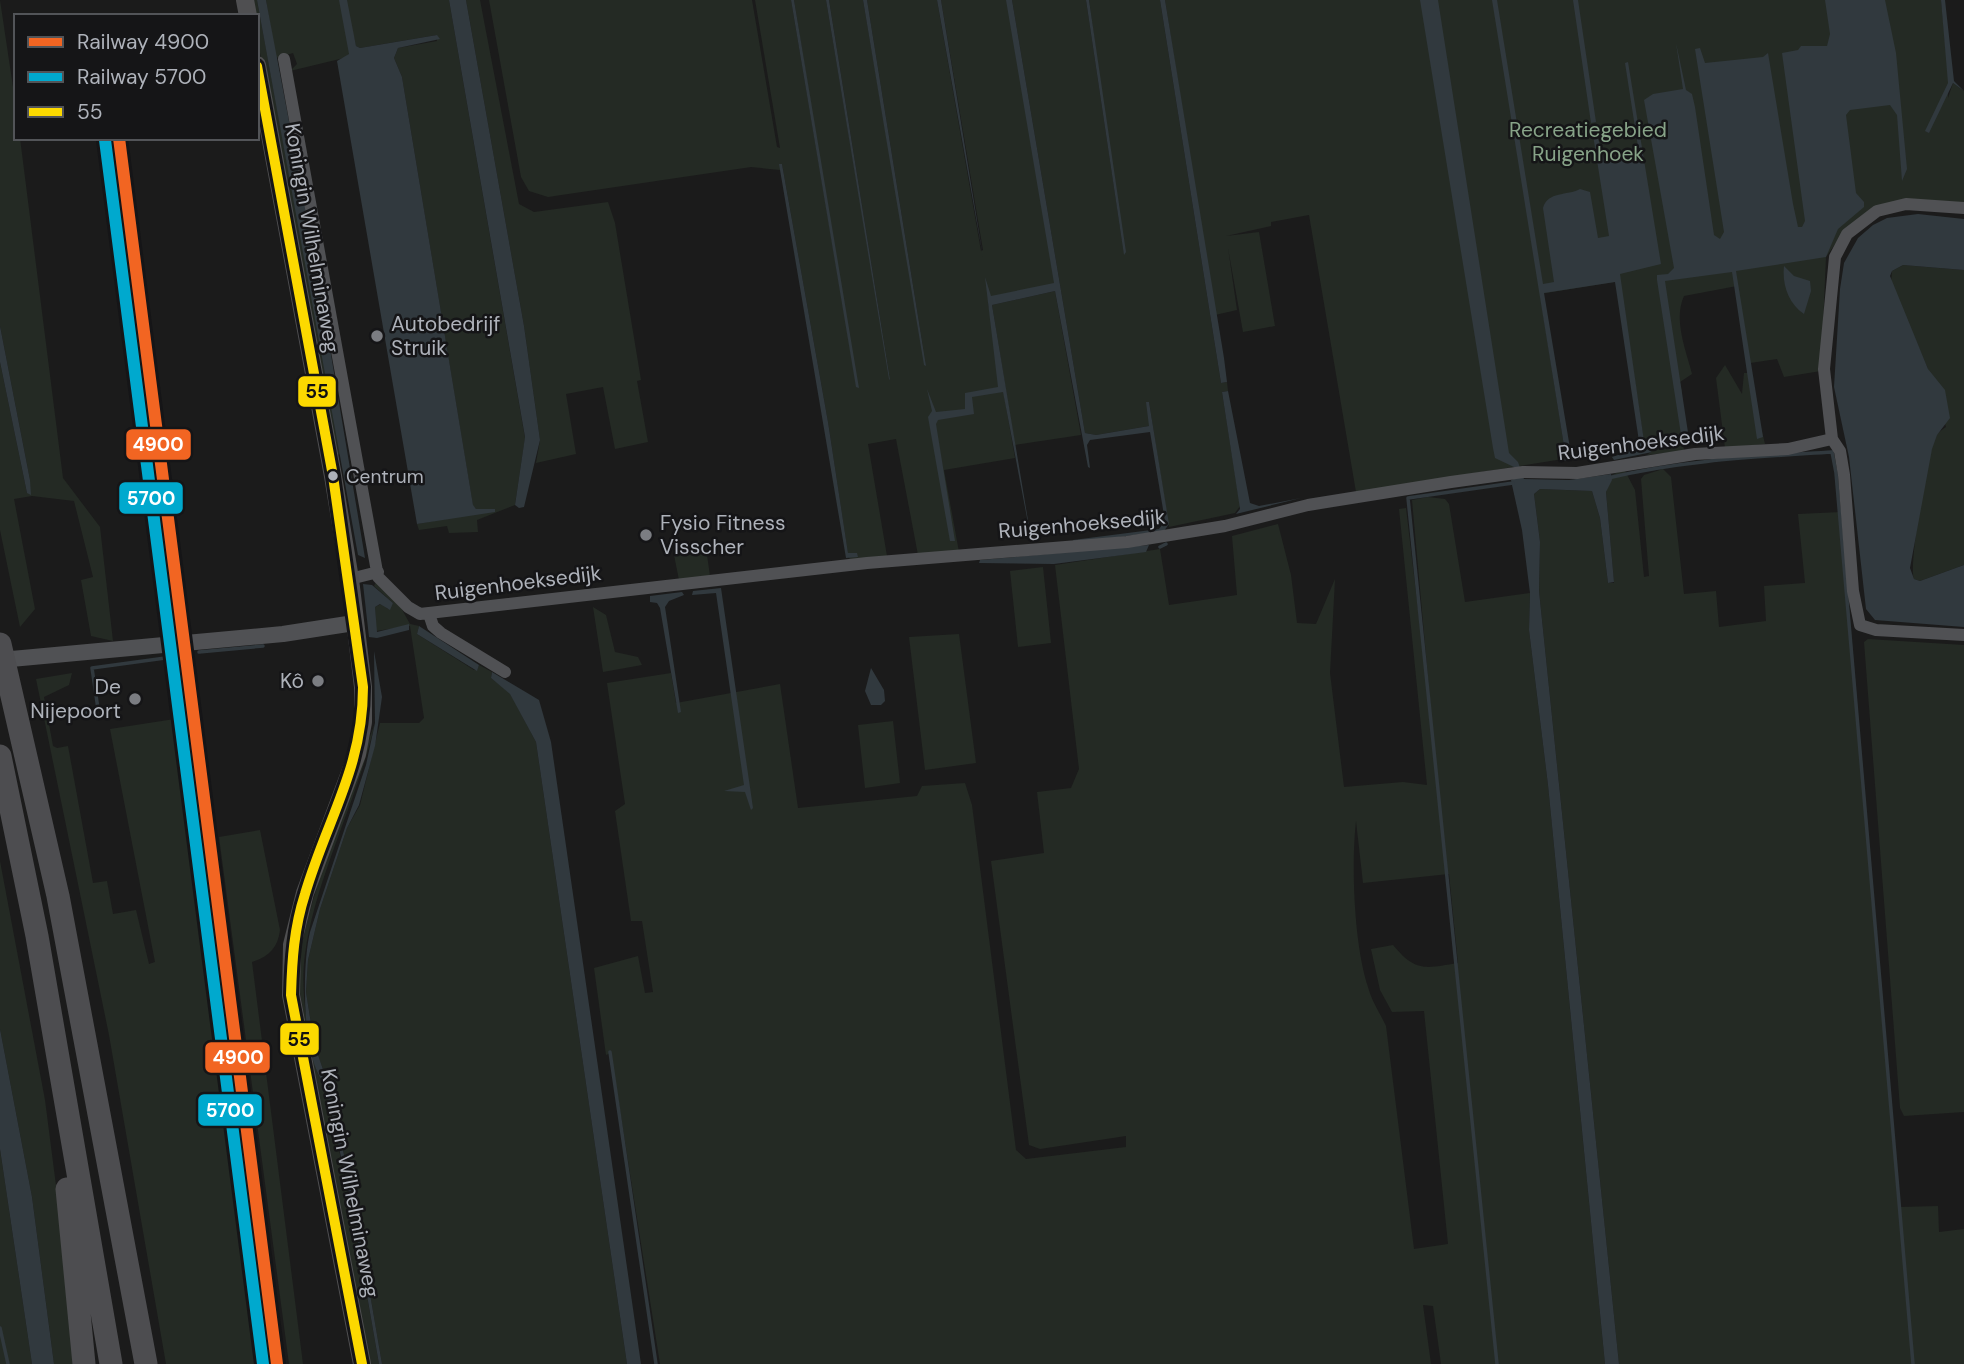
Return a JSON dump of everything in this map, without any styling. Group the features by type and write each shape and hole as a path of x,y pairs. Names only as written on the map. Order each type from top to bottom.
{"highway":[{"path":"0,645 58,896 146,1364"},
{"path":"0,756 37,936 111,1364"},
{"path":"67,1118 64,1164 84,1364"}],"main road":[{"name":"Koningin Wilhelminaweg","path":"259,76 350,579 363,688 363,722 357,754 298,919 292,945 291,995 362,1364"}],"street":[{"name":"Koningin Wilhelminaweg","path":"284,59 378,572"},
{"path":"1964,208 1923,204 1890,207 1866,217 1840,242 1831,279 1824,369 1832,439 1840,451 1844,475 1853,591 1860,625 1876,630 1964,635"},
{"name":"Ruigenhoeksedijk","path":"378,572 378,578 408,607 420,614 429,614 867,563 1127,542 1225,526 1334,501 1519,473 1577,473 1672,456 1788,449 1832,439"},
{"path":"350,579 378,572"},
{"path":"429,614 433,626 441,633 505,672"},
{"path":"0,660 283,634 354,623"}],"green space":[{"path":"0,0 14,94 14,140 20,140 63,478 100,527 113,641 91,636 81,580 93,577 74,501 32,496 14,499 35,609 20,627 0,530 0,362 27,493 30,480 0,326"},
{"path":"250,0 257,0 341,454 337,455 259,47 259,14 253,14"},
{"path":"266,0 449,0 525,438 515,505 477,520 478,532 449,533 447,526 419,530 417,524 495,510 476,509 473,506 402,77 394,58 398,48 437,41 437,35 360,48 356,46 354,37 348,57 290,71 297,64 293,53 276,58"},
{"path":"466,0 480,0 519,204 534,212 608,202 615,223 641,380 637,381 648,442 615,449 603,387 566,394 576,454 536,463 540,440 524,326"},
{"path":"489,0 752,0 777,147 780,148 755,0 791,0 857,389 794,0 826,0 890,380 829,0 863,0 926,366 867,0 937,0 981,251 983,250 941,0 1009,0 1057,286 988,303 1015,458 944,470 959,552 918,555 896,439 868,444 887,556 850,560 849,557 857,557 856,553 848,554 828,422 782,164 780,170 751,167 548,197 529,191 521,177"},
{"path":"1012,0 1086,0 1124,254 1089,0 1160,0 1221,383 1227,382 1228,391 1222,392 1240,506 1235,513 1169,527 1149,402 1149,426 1096,435 1085,433"},
{"name":"Recreatiegebied Ruigenhoek","path":"1165,0 1941,0 1948,98 1953,83 1964,91 1964,205 1911,200 1845,230 1826,257 1821,371 1784,377 1777,359 1750,363 1737,286 1684,296 1680,325 1692,374 1680,382 1682,392 1678,395 1684,451 1647,455 1651,452 1645,449 1620,281 1540,294 1565,452 1563,459 1356,492 1309,215 1271,222 1271,226 1226,236 1259,232 1275,326 1243,332 1228,248 1237,310 1215,315"},
{"path":"1903,265 1964,270 1964,565 1920,581 1914,579 1913,570 1920,507 1933,443 1937,434 1946,427 1928,369 1891,283 1892,271"},
{"path":"1055,291 1081,435 1015,445 992,305"},
{"path":"1725,365 1742,394 1744,373 1748,373 1765,444 1725,448 1716,378"},
{"path":"1624,469 1635,490 1644,577 1649,576 1641,479 1644,475 1663,469 1671,477 1684,594 1716,591 1719,627 1766,621 1764,586 1805,583 1798,514 1841,512 1900,1207 1938,1206 1939,1232 1964,1229 1964,1364 1619,1364 1539,591 1540,542 1534,494 1540,489 1592,491 1600,518 1608,583 1614,583 1606,492 1612,475"},
{"path":"1428,497 1445,499 1449,504 1465,602 1530,593 1529,630 1548,785 1605,1364 1441,1364 1433,1306 1423,1305 1431,1364 660,1364 611,1053 606,1055 594,968 638,956 645,993 653,992 642,921 631,921 615,811 625,804 607,683 671,673 676,703 780,684 798,808 917,796 922,786 965,783 972,805 1016,1150 1026,1159 1126,1147 1126,1136 1040,1149 1029,1145 991,861 1044,853 1037,792 1071,788 1079,769 1055,565 1160,549 1169,605 1237,595 1232,536 1278,524 1291,575 1297,623 1316,624 1335,579 1330,673 1344,787 1403,782 1427,785 1399,509 1406,508 1434,744 1412,500","holes":["1356,821 1363,883 1449,874 1458,963 1422,966 1408,960 1393,945 1371,949 1380,990 1392,1012 1424,1011 1448,1244 1414,1249 1386,1026 1374,1003 1363,969 1357,927 1354,882"]},
{"path":"699,541 706,548 710,576 679,580 672,545"},
{"path":"1043,567 1051,643 1018,647 1010,571"},
{"path":"376,582 400,606 410,624 419,626 417,634 474,670 477,670 479,665 492,672 491,678 510,693 536,742 627,1364 382,1364 355,1206 330,1090 314,1043 306,992 308,960 320,909 347,828 360,805 380,723 419,723 424,718 410,626 376,631 375,607 381,604 388,609 393,603 374,586"},
{"path":"593,607 606,615 615,652 638,657 642,665 603,672"},
{"path":"959,634 976,763 925,770 909,637"},
{"path":"1868,639 1964,645 1964,1112 1904,1116 1900,1108 1864,642"},
{"path":"72,673 69,685 44,697 53,746 68,746 93,883 107,881 113,914 136,910 149,964 155,962 110,729 181,718 182,761 195,869 259,1364 166,1364 109,1035 36,679"},
{"path":"893,721 900,783 865,788 858,725"},
{"path":"375,723 368,752 318,897 310,926 303,977 305,1011 313,1055 317,1071 325,1084 353,1216 379,1364 369,1364 296,972 320,877"},
{"path":"260,830 280,930 271,951 252,962 303,1364 289,1364 219,837"},
{"path":"0,861 45,1100 79,1364 54,1364 32,1197 0,1029"},
{"path":"0,1149 32,1364 0,1364"}],"shaded area":[{"path":"257,0 266,0 314,253 365,558 358,555"},
{"path":"339,0 347,0 356,46 360,48 437,35 440,39 398,48 394,58 402,77 473,505 476,509 495,509 495,512 417,524 337,61 349,54"},
{"path":"449,0 466,0 524,326 540,440 524,507 519,508 515,505 525,437"},
{"path":"791,0 794,0 859,388 856,387"},
{"path":"826,0 829,0 890,380 889,379"},
{"path":"863,0 867,0 926,366 924,365"},
{"path":"937,0 941,0 983,257"},
{"path":"1006,0 1012,0 1085,433 1096,435 1149,426 1146,402 1149,402 1169,524 1164,531 1074,543 1073,540 1159,529 1165,521 1150,432 1090,440 1087,445 1090,468 1088,467 1055,291 992,305 1032,544 1003,392 972,397 974,414 938,420 936,424 955,541 950,541 928,417 932,411 927,389 936,412 965,409 965,393 998,387 985,277 991,296 1054,283"},
{"path":"1086,0 1089,0 1126,252 1124,255"},
{"path":"1160,0 1165,0 1227,382 1221,383"},
{"path":"1420,0 1438,0 1509,453 1518,462 1524,479 1569,480 1611,474 1612,480 1606,492 1614,582 1608,583 1600,518 1592,491 1540,489 1534,494 1540,542 1539,591 1619,1364 1605,1364 1548,785 1529,630 1530,593 1522,530 1511,480 1516,478 1516,468 1495,458"},
{"path":"1492,0 1497,0 1543,284 1554,282 1543,208 1549,199 1580,189 1590,192 1598,238 1609,236 1593,135 1597,135 1604,159 1639,153 1625,63 1628,62 1661,264 1620,274 1645,448 1652,452 1614,460 1612,457 1640,448 1615,282 1544,293 1572,460 1560,461 1565,452"},
{"path":"1573,0 1578,0 1596,122 1591,123"},
{"path":"1825,0 1885,0 1896,53 1907,169 1902,181 1897,115 1890,105 1850,110 1846,115 1856,193 1864,202 1864,207 1838,229 1826,257 1736,271 1763,437 1757,439 1732,272 1665,281 1689,439 1682,441 1657,280 1657,275 1668,274 1674,268 1644,100 1653,94 1683,89 1676,43 1686,90 1692,94 1695,107 1714,235 1720,239 1724,232 1695,49 1700,48 1705,63 1763,57 1768,53 1793,204 1798,227 1802,227 1805,221 1782,53 1798,50 1801,46 1827,46 1830,34"},
{"path":"1941,0 1945,0 1954,81 1964,91 1953,83 1929,133 1925,131 1948,83"},
{"path":"779,164 782,164 828,422 848,553 857,553 858,557 846,558"},
{"path":"1918,214 1964,219 1964,270 1903,265 1892,271 1890,276 1928,369 1945,390 1950,418 1937,435 1932,449 1910,568 1914,579 1920,581 1964,565 1964,627 1875,620 1866,609 1849,457 1834,387 1844,263 1858,238 1873,225 1887,218"},
{"path":"1784,266 1794,276 1810,281 1811,291 1804,314 1798,310 1787,293"},
{"path":"0,326 31,495 27,493 0,362"},
{"path":"1228,391 1250,503 1259,506 1301,498 1236,514 1240,509 1222,392"},
{"path":"1149,545 1146,552 1054,564 979,563 980,560"},
{"path":"363,584 372,585 393,603 390,610 380,604 375,607 377,632 409,624 409,630 377,638 369,637"},
{"path":"721,588 753,808 751,810 745,792 724,791 744,785 716,593 692,595 693,591"},
{"path":"682,592 684,595 669,601 665,607 681,712 678,713 660,608 657,603 650,602 650,596"},
{"path":"419,626 479,665 477,671 417,634"},
{"path":"374,651 382,697 375,746 359,805 347,828 320,909 308,960 306,992 314,1043 330,1090 355,1206 382,1364 379,1364 350,1198 325,1084 311,1054 305,988 310,932 366,765 375,723"},
{"path":"871,668 884,690 885,701 881,705 871,705 865,691"},
{"path":"492,672 539,700 551,742 641,1364 627,1364 536,742 510,694 491,678"},
{"path":"0,1029 32,1197 54,1364 32,1364 0,1149"}],"waterway":[{"path":"127,339 159,574"},
{"path":"1608,478 1691,463 1832,452 1836,473 1913,1364"},
{"path":"1497,1364 1408,498 1513,483"},
{"path":"1160,547 1166,544"},
{"path":"199,652 263,646"},
{"path":"85,713 98,709 92,668 180,656"},
{"path":"610,1052 656,1364"},
{"path":"0,1328 8,1364"}],"rail line":[{"name":"5700","path":"105,140 263,1364"},
{"name":"4900","path":"119,140 277,1364"}],"transit line":[{"name":"55","path":"259,77 333,476 363,687 357,743 350,768 298,919 291,995 362,1364"}],"place":[{"name":"Autobedrijf Struik","path":"377,336"},
{"name":"Centrum","path":"333,476"},
{"name":"Fysio Fitness Visscher","path":"646,535"},
{"name":"Kô","path":"318,681"},
{"name":"De Nijepoort","path":"135,699"}]}
